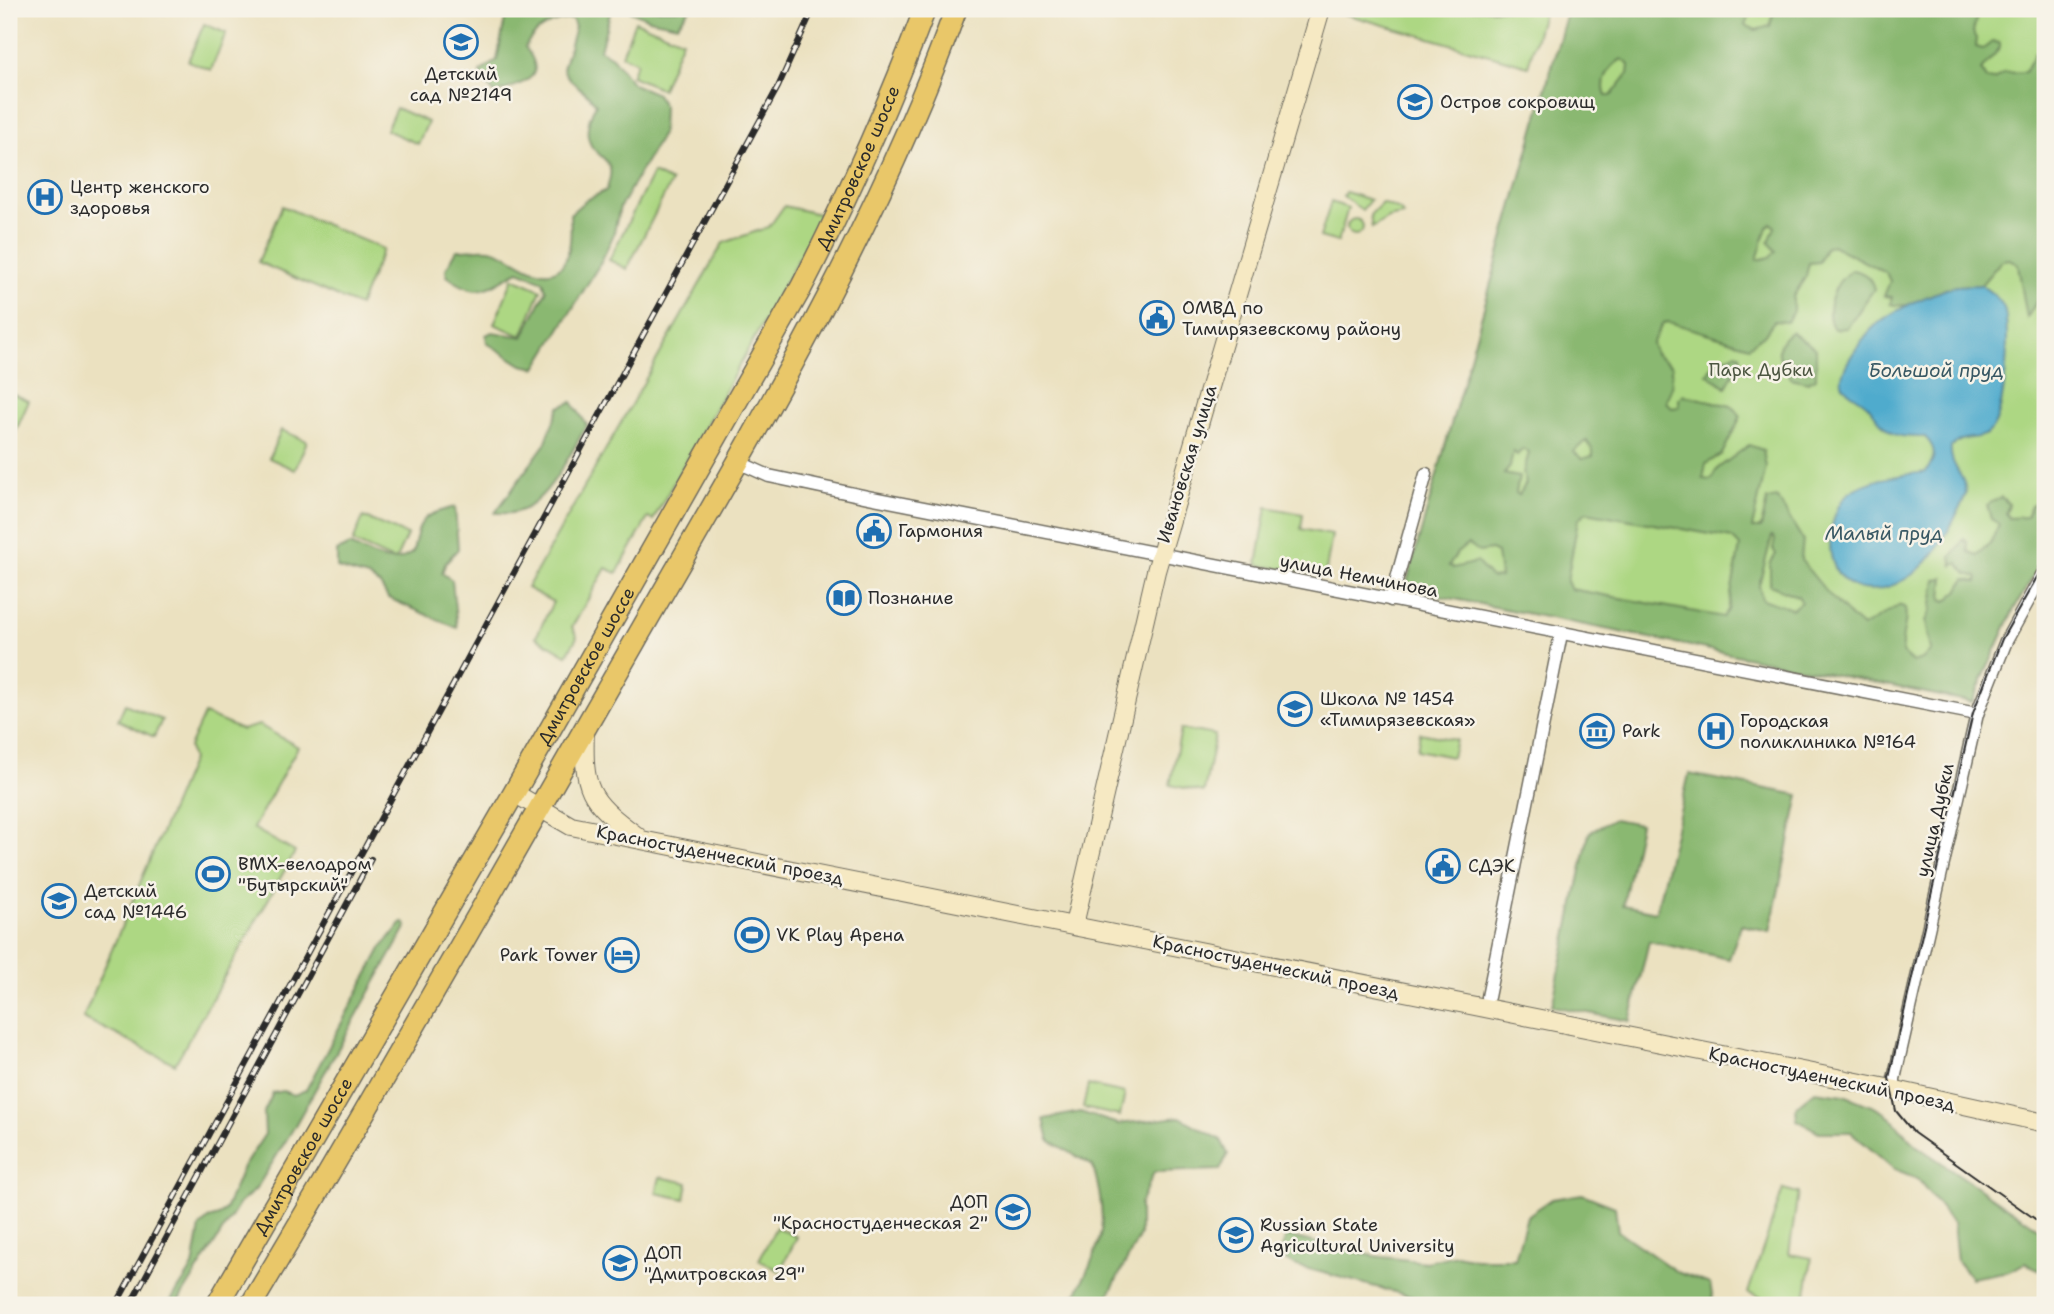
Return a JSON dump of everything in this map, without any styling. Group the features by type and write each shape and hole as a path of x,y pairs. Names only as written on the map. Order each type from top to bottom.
{"main road":[{"name":"Дмитровское шоссе","path":"217,1305 514,793 807,277 894,92 925,9"},
{"name":"Дмитровское шоссе","path":"251,1305 738,462 862,233 913,122 956,9"}],"street":[{"name":"Ивановская улица","path":"1074,925 1160,555 1321,9"},
{"name":"улица Немчинова","path":"738,462 769,476 1977,714"},
{"path":"1391,600 1426,474"},
{"name":"улица Дубки","path":"1894,1089 1894,1079 1977,714 2006,640 2045,570"},
{"path":"1488,997 1561,634"},
{"path":"586,727 584,768 590,792 598,805 643,840"},
{"name":"Красностуденческий проезд","path":"514,793 571,826 1894,1089 2045,1123"}],"green space":[{"path":"507,9 620,9 611,10 600,50 612,57 633,84 657,94 663,106 662,134 620,207 613,236 601,262 536,368 522,365 487,343 486,335 492,332 523,337 546,291 543,281 519,271 490,287 476,290 458,284 447,276 446,269 457,250 486,249 501,252 535,270 556,270 563,264 570,245 570,214 586,200 607,190 610,170 607,162 589,142 589,120 596,104 570,80 563,69 575,27 572,19 558,21 533,35 525,47 535,66 530,78 495,94 481,78 480,72 497,60"},
{"path":"626,9 690,9 677,25 649,19"},
{"path":"1339,9 1544,9 1528,66 1338,12"},
{"name":"Парк Дубки","path":"1568,9 2045,9 2045,557 2014,609 1972,702 1405,589"},
{"name":"Парк Дубки","path":"1568,9 1753,9 1745,25 1756,30 1770,26 1774,9 1972,9 1977,16 1973,32 1977,38 1976,47 1983,49 1992,42 2000,43 2000,48 1981,70 1986,79 1994,80 2003,73 2025,72 2035,53 2041,52 2044,57 2045,287 2027,318 2018,265 2010,259 2002,260 1981,285 1944,289 1915,303 1899,305 1890,304 1892,297 1884,296 1890,281 1886,273 1832,245 1825,248 1819,262 1809,263 1806,276 1793,297 1793,311 1787,322 1774,321 1764,335 1749,346 1669,322 1663,323 1652,343 1655,354 1672,366 1672,386 1666,402 1672,408 1679,407 1679,398 1684,395 1731,406 1741,416 1722,454 1706,464 1703,479 1711,480 1717,469 1749,445 1763,450 1766,467 1752,528 1761,528 1767,500 1777,498 1803,540 1801,560 1845,612 1862,627 1900,605 1905,608 1902,644 1906,657 1912,662 1922,659 1931,651 1926,621 1931,611 1936,579 1944,578 1942,599 1946,601 1958,591 1965,579 1977,582 1978,577 1967,574 1958,563 1953,566 1951,557 1964,539 1969,552 1977,555 1991,542 1999,524 1991,519 1987,505 2001,497 2009,504 2006,513 2009,518 2026,517 2031,506 2045,497 2045,557 2014,609 1972,702 1405,589","holes":["1622,59 1629,65 1628,74 1611,96 1606,96 1605,80","1771,223 1775,227 1769,242 1776,251 1770,257 1757,260 1767,227","1587,441 1593,456 1582,459 1573,451","1523,449 1529,453 1523,473 1526,483 1519,495 1516,493 1519,477 1504,474 1510,467 1513,451 1517,455","1586,512 1732,538 1740,546 1728,610 1723,617 1571,589 1567,581 1578,520","1772,536 1775,539 1773,549 1776,554 1770,564 1770,585 1799,597 1801,602 1792,609 1762,599 1759,585","1468,544 1479,552 1491,550 1497,553 1500,577 1491,578 1477,562 1453,568 1449,566 1457,553"]},
{"path":"635,21 682,40 662,89 631,76 637,62 622,55"},
{"path":"204,24 226,33 211,70 188,61"},
{"path":"396,108 428,122 418,144 386,130"},
{"path":"653,173 671,182 627,269 609,260"},
{"path":"1345,192 1370,200 1362,210 1343,197"},
{"path":"1331,202 1348,208 1338,242 1320,237"},
{"path":"1382,203 1400,210 1403,215 1388,218 1372,228 1370,215"},
{"path":"282,206 383,249 359,306 258,262"},
{"path":"784,206 823,215 653,520 648,518 617,573 606,568 572,627 577,637 567,655 536,637 553,602 527,588 723,243 769,227"},
{"path":"1352,219 1358,219 1363,227 1361,233 1352,235 1347,230 1347,224"},
{"path":"1852,270 1866,276 1874,289 1847,328 1834,329 1829,314 1832,297 1840,281"},
{"path":"513,278 541,290 522,336 494,324"},
{"path":"1791,332 1816,349 1816,378 1808,382 1791,378 1780,360 1779,348"},
{"path":"1735,353 1740,354 1741,360 1726,387 1707,374 1714,363"},
{"path":"9,392 29,401 9,446"},
{"path":"572,402 587,425 558,475 538,499 527,507 514,513 495,513 545,444 559,407"},
{"path":"281,430 307,441 295,470 269,458"},
{"path":"455,507 458,549 446,562 442,573 452,580 457,628 388,598 380,585 368,577 337,568 337,551 350,545 382,559 405,557 413,552 420,525 424,520 435,513"},
{"path":"1267,507 1303,514 1301,529 1332,535 1325,576 1257,565"},
{"path":"363,517 407,535 395,561 353,542"},
{"path":"125,704 162,720 154,737 118,720"},
{"name":"BMX-велодром \"Бутырский\"","path":"204,714 242,730 259,725 298,747 253,828 295,852 175,1064 83,1018 192,760 189,747"},
{"path":"1181,729 1215,735 1204,792 1170,785"},
{"path":"1420,733 1456,740 1452,757 1417,750"},
{"path":"1689,774 1799,795 1770,931 1741,925 1729,959 1649,941 1630,1021 1552,1006 1589,833 1614,819 1640,824 1623,905 1656,912"},
{"path":"403,922 407,926 293,1129 256,1189 240,1203 176,1305 168,1305 193,1267 200,1227 208,1219 219,1216 226,1208 242,1169 265,1134 264,1112 273,1093 284,1091 294,1095 306,1090 382,947"},
{"path":"1088,1085 1125,1093 1120,1116 1083,1108"},
{"path":"1815,1091 1844,1095 1884,1111 1917,1146 2045,1233 2045,1272 2025,1263 2009,1271 1971,1278 1957,1261 1953,1223 1917,1178 1894,1169 1851,1132 1819,1132 1797,1120 1796,1107"},
{"path":"1080,1112 1118,1124 1180,1117 1221,1140 1228,1154 1220,1170 1154,1172 1140,1204 1140,1235 1108,1296 1106,1305 1071,1305 1100,1238 1102,1208 1093,1166 1049,1140 1044,1119"},
{"path":"660,1177 688,1183 685,1199 656,1193"},
{"path":"1783,1189 1798,1193 1789,1254 1812,1258 1804,1305 1774,1302 1748,1293"},
{"path":"1582,1194 1615,1207 1618,1231 1677,1272 1710,1284 1714,1305 1443,1305 1294,1265 1279,1256 1286,1236 1374,1256 1426,1262 1456,1255 1476,1259 1515,1259 1527,1216 1552,1199"},
{"path":"776,1227 797,1237 780,1271 759,1260"}],"water":[{"name":"Большой пруд","path":"1981,285 1997,298 2004,308 2007,334 2006,372 2000,408 1990,431 1955,443 1951,447 1952,460 1963,481 1966,494 1951,526 1922,567 1896,584 1879,589 1850,585 1840,576 1833,563 1830,546 1833,522 1843,499 1857,488 1876,481 1926,472 1934,454 1925,437 1904,437 1887,429 1867,405 1844,387 1844,369 1867,335 1893,313 1953,287"}],"tram line":[{"path":"2045,563 2002,639 1973,713 1889,1078 1896,1111 1914,1133 2045,1226"}],"railway":[{"path":"116,1305 778,87 813,9"},
{"path":"130,1305 371,859"}],"place":[{"name":"Детский сад №2149","path":"461,42"},
{"name":"Остров сокровищ","path":"1415,102"},
{"name":"Центр женского здоровья","path":"45,197"},
{"name":"ОМВД по Тимирязевскому району","path":"1157,318"},
{"name":"Гармония","path":"874,531"},
{"name":"Познание","path":"844,598"},
{"name":"Школа № 1454 «Тимирязевская»","path":"1295,709"},
{"name":"Park","path":"1597,731"},
{"name":"Городская поликлиника №164","path":"1716,731"},
{"name":"СДЭК","path":"1443,866"},
{"name":"BMX-велодром \"Бутырский\"","path":"213,874"},
{"name":"Детский сад №1446","path":"59,901"},
{"name":"VK Play Арена","path":"752,935"},
{"name":"Park Tower","path":"622,955"},
{"name":"ДОП \"Красностуденческая 2\"","path":"1013,1212"},
{"name":"Russian State Agricultural University","path":"1236,1235"},
{"name":"ДОП \"Дмитровская 29\"","path":"620,1263"}],"water label":[{"name":"Малый пруд","path":"1884,533"}]}
